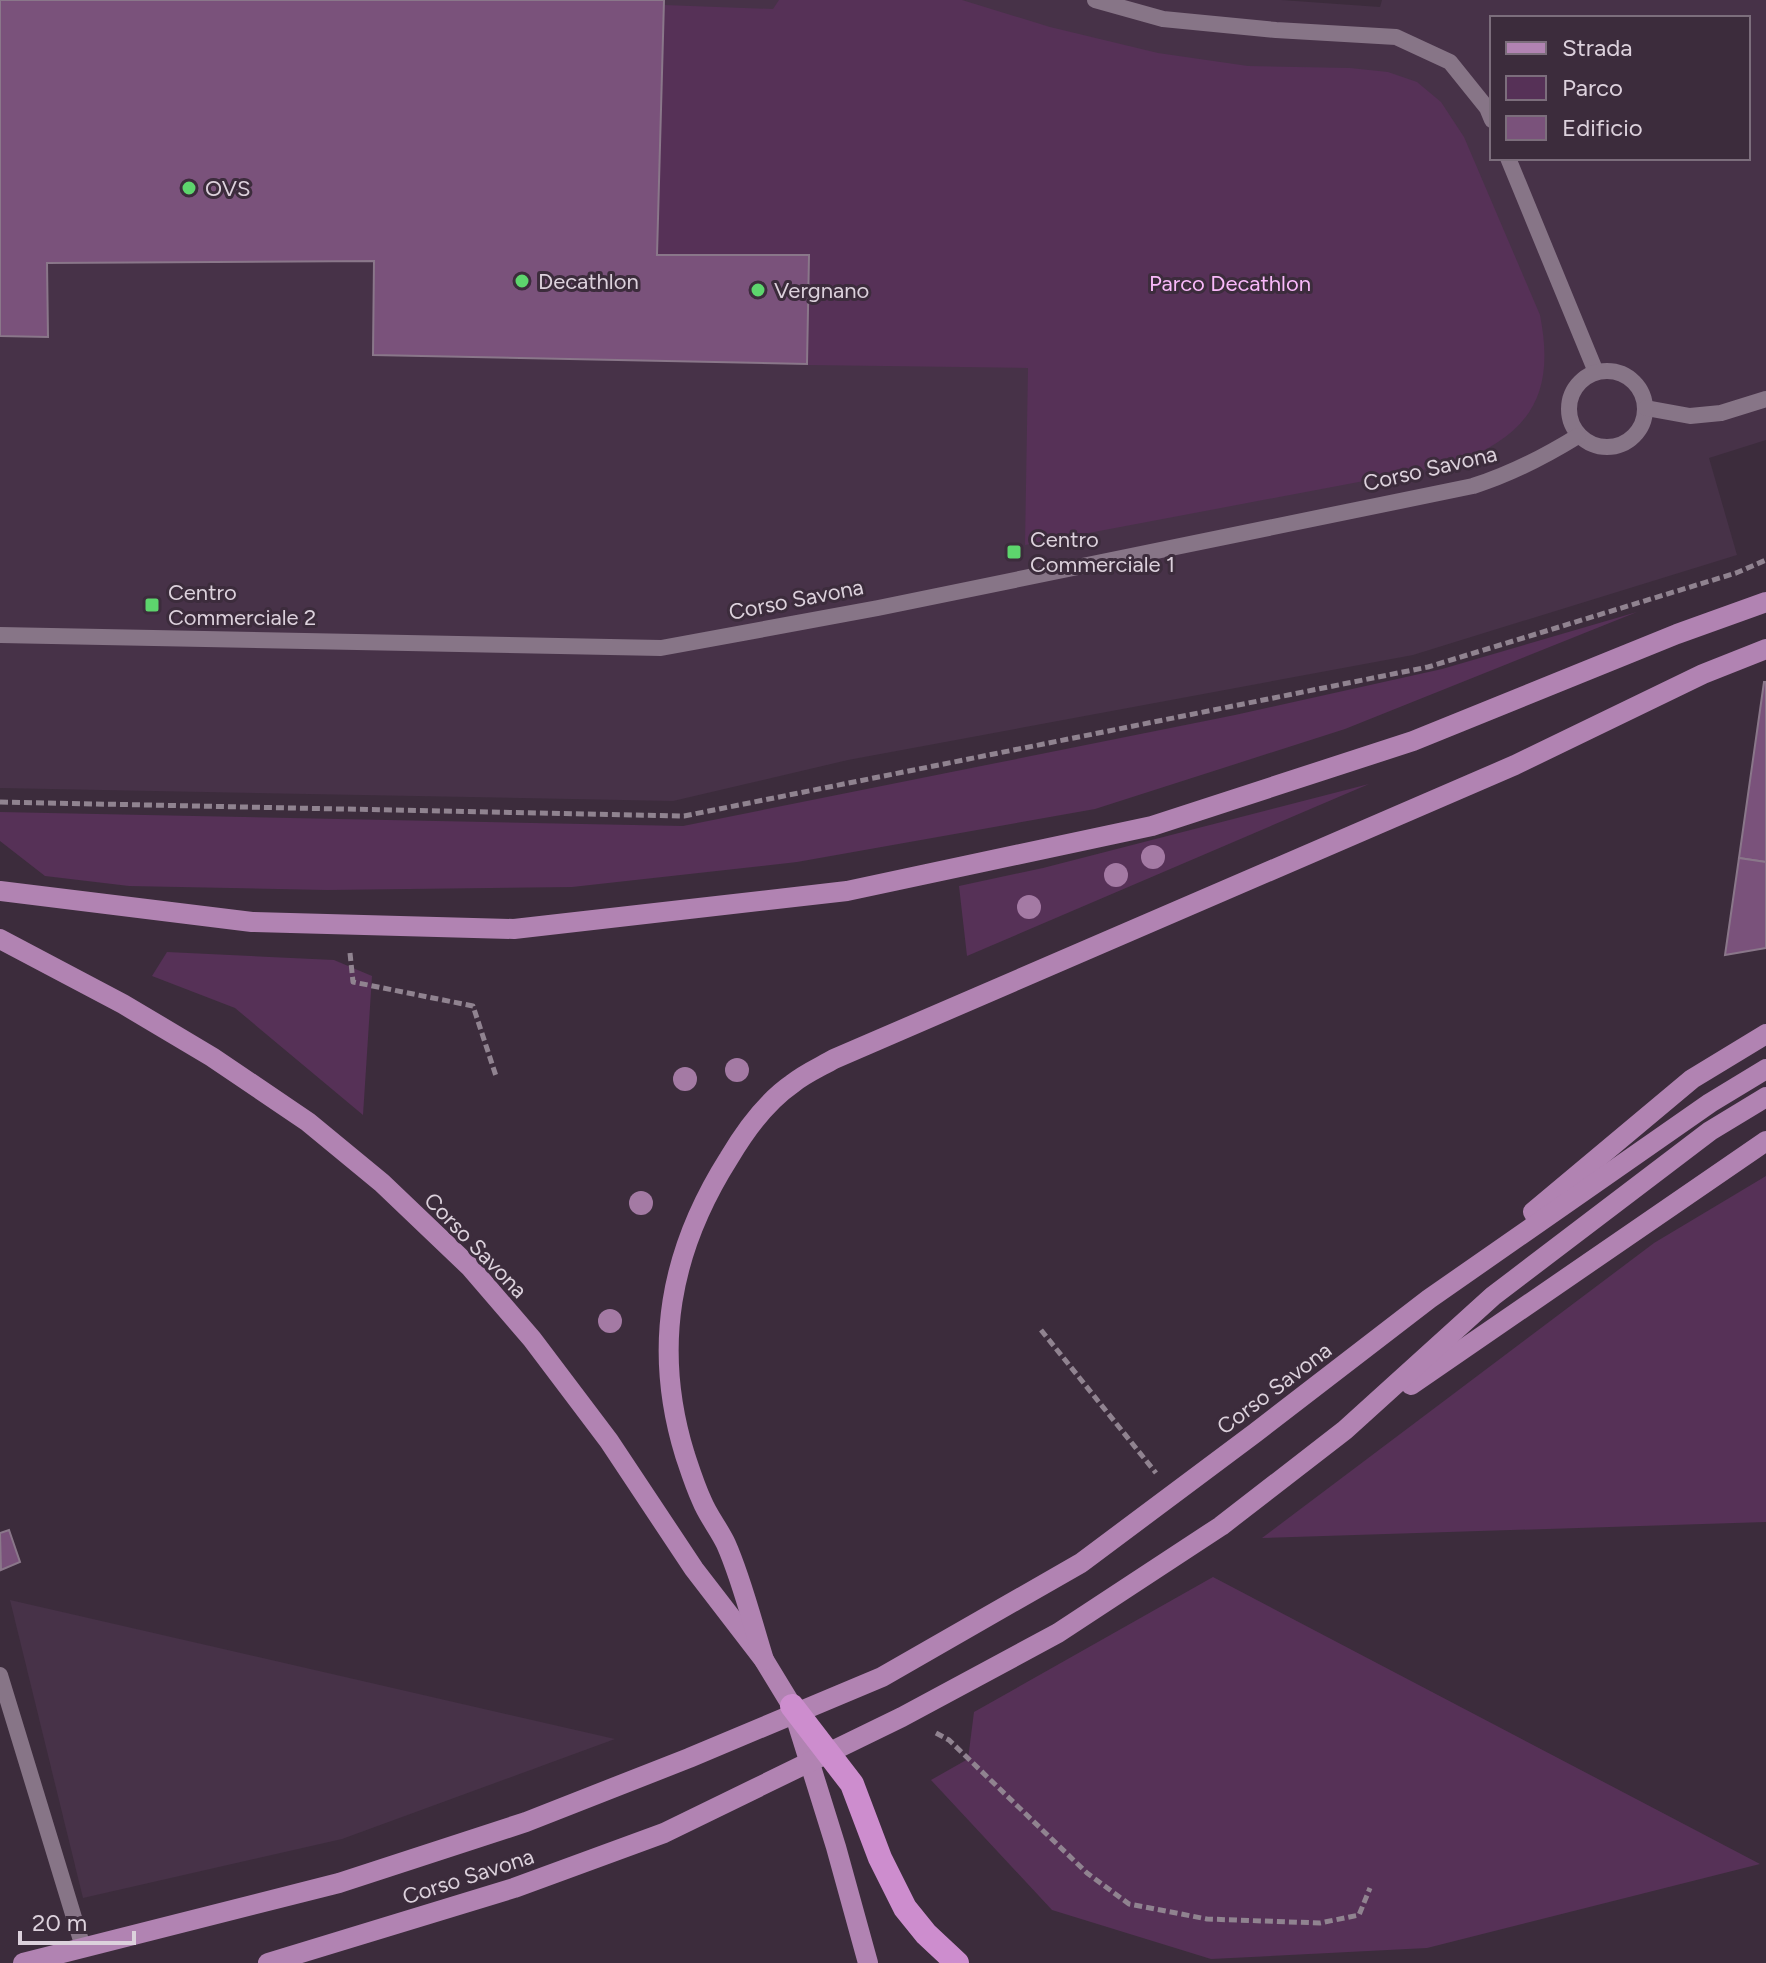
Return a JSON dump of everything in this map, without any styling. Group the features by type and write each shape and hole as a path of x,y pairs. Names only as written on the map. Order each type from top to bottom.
{"highway":[{"path":"786,1697 852,1784 880,1858 905,1908 926,1934 957,1963"}],"main road":[{"path":"0,891 252,922 514,929 847,891 1152,826 1413,741 1677,634 1766,602"},
{"path":"764,1660 726,1544 702,1502 685,1453 673,1405 668,1361 672,1298 678,1268 694,1221 722,1168 762,1112 791,1084 834,1059 1515,765 1703,674 1766,649"},
{"name":"Corso Savona","path":"0,939 123,1004 212,1057 308,1122 382,1183 470,1267 532,1339 609,1441 694,1569 764,1660 786,1697 820,1797 868,1963"},
{"path":"1429,1299 1692,1079 1766,1034"},
{"name":"Corso Savona","path":"23,1963 339,1883 526,1822 882,1677 1081,1563 1429,1299 1710,1103 1766,1069"},
{"name":"Corso Savona","path":"268,1963 514,1888 664,1833 902,1717 1058,1633 1221,1526 1345,1430 1493,1296 1710,1131 1766,1097"},
{"path":"1345,1430 1766,1141"}],"street":[{"path":"1095,0 1163,19 1396,37 1450,62 1490,115"},
{"path":"1509,160 1596,372"},
{"path":"1614,371 1628,376 1641,389 1646,408 1644,422 1633,437 1622,445 1605,448 1578,436 1568,410 1573,391 1583,378 1596,372 1614,371"},
{"path":"1646,408 1690,416 1721,413 1766,399"},
{"name":"Corso Savona","path":"0,635 661,648 878,608 1473,486 1538,461 1578,436"},
{"path":"0,1675 83,1947"}],"path":[{"path":"0,802 684,816 1428,667 1736,573 1766,560"},
{"path":"347,924 353,982 473,1006 496,1076"},
{"path":"1041,1330 1173,1495"},
{"path":"902,1717 949,1740 1087,1873 1129,1904 1207,1919 1320,1923 1359,1915 1370,1888"}],"shaded area":[{"path":"0,0 1281,0 1380,7 1382,0 1766,0 1766,440 1709,458 1737,555 1413,655 848,760 673,801 0,788"},
{"path":"10,1600 615,1739 342,1839 83,1898"}],"green space":[{"name":"Parco Decathlon","path":"779,0 962,0 1050,27 1158,53 1248,66 1388,72 1417,82 1441,102 1464,137 1540,315 1544,368 1540,390 1531,409 1501,440 1454,464 1025,545 1028,368 807,365 809,255 657,255 664,5 773,9"},
{"path":"1637,612 1345,729 1095,809 797,862 572,887 327,890 129,886 45,876 0,841 0,812 683,826 1235,715 1442,669"},
{"path":"1369,784 967,956 959,886 1043,868"},
{"path":"167,952 334,960 372,976 363,1115 235,1008 152,976"},
{"path":"1766,1176 1766,1522 1262,1538 1654,1243"},
{"path":"1213,1577 1760,1864 1427,1948 1211,1959 1052,1910 931,1780 968,1759 974,1712"}],"building":[{"path":"0,0 664,0 657,255 809,255 807,364 373,355 374,261 47,263 48,337 0,336"},
{"path":"1766,682 1766,862 1739,858"},
{"path":"1739,858 1766,862 1766,948 1725,955"},
{"path":"9,1530 20,1562 1,1570 0,1533"}],"place":[{"name":"OVS","path":"189,188"},
{"name":"Decathlon","path":"522,281"},
{"name":"Vergnano","path":"758,290"},
{"name":"Centro Commerciale 1","path":"1014,552"},
{"name":"Centro Commerciale 2","path":"152,605"}]}
